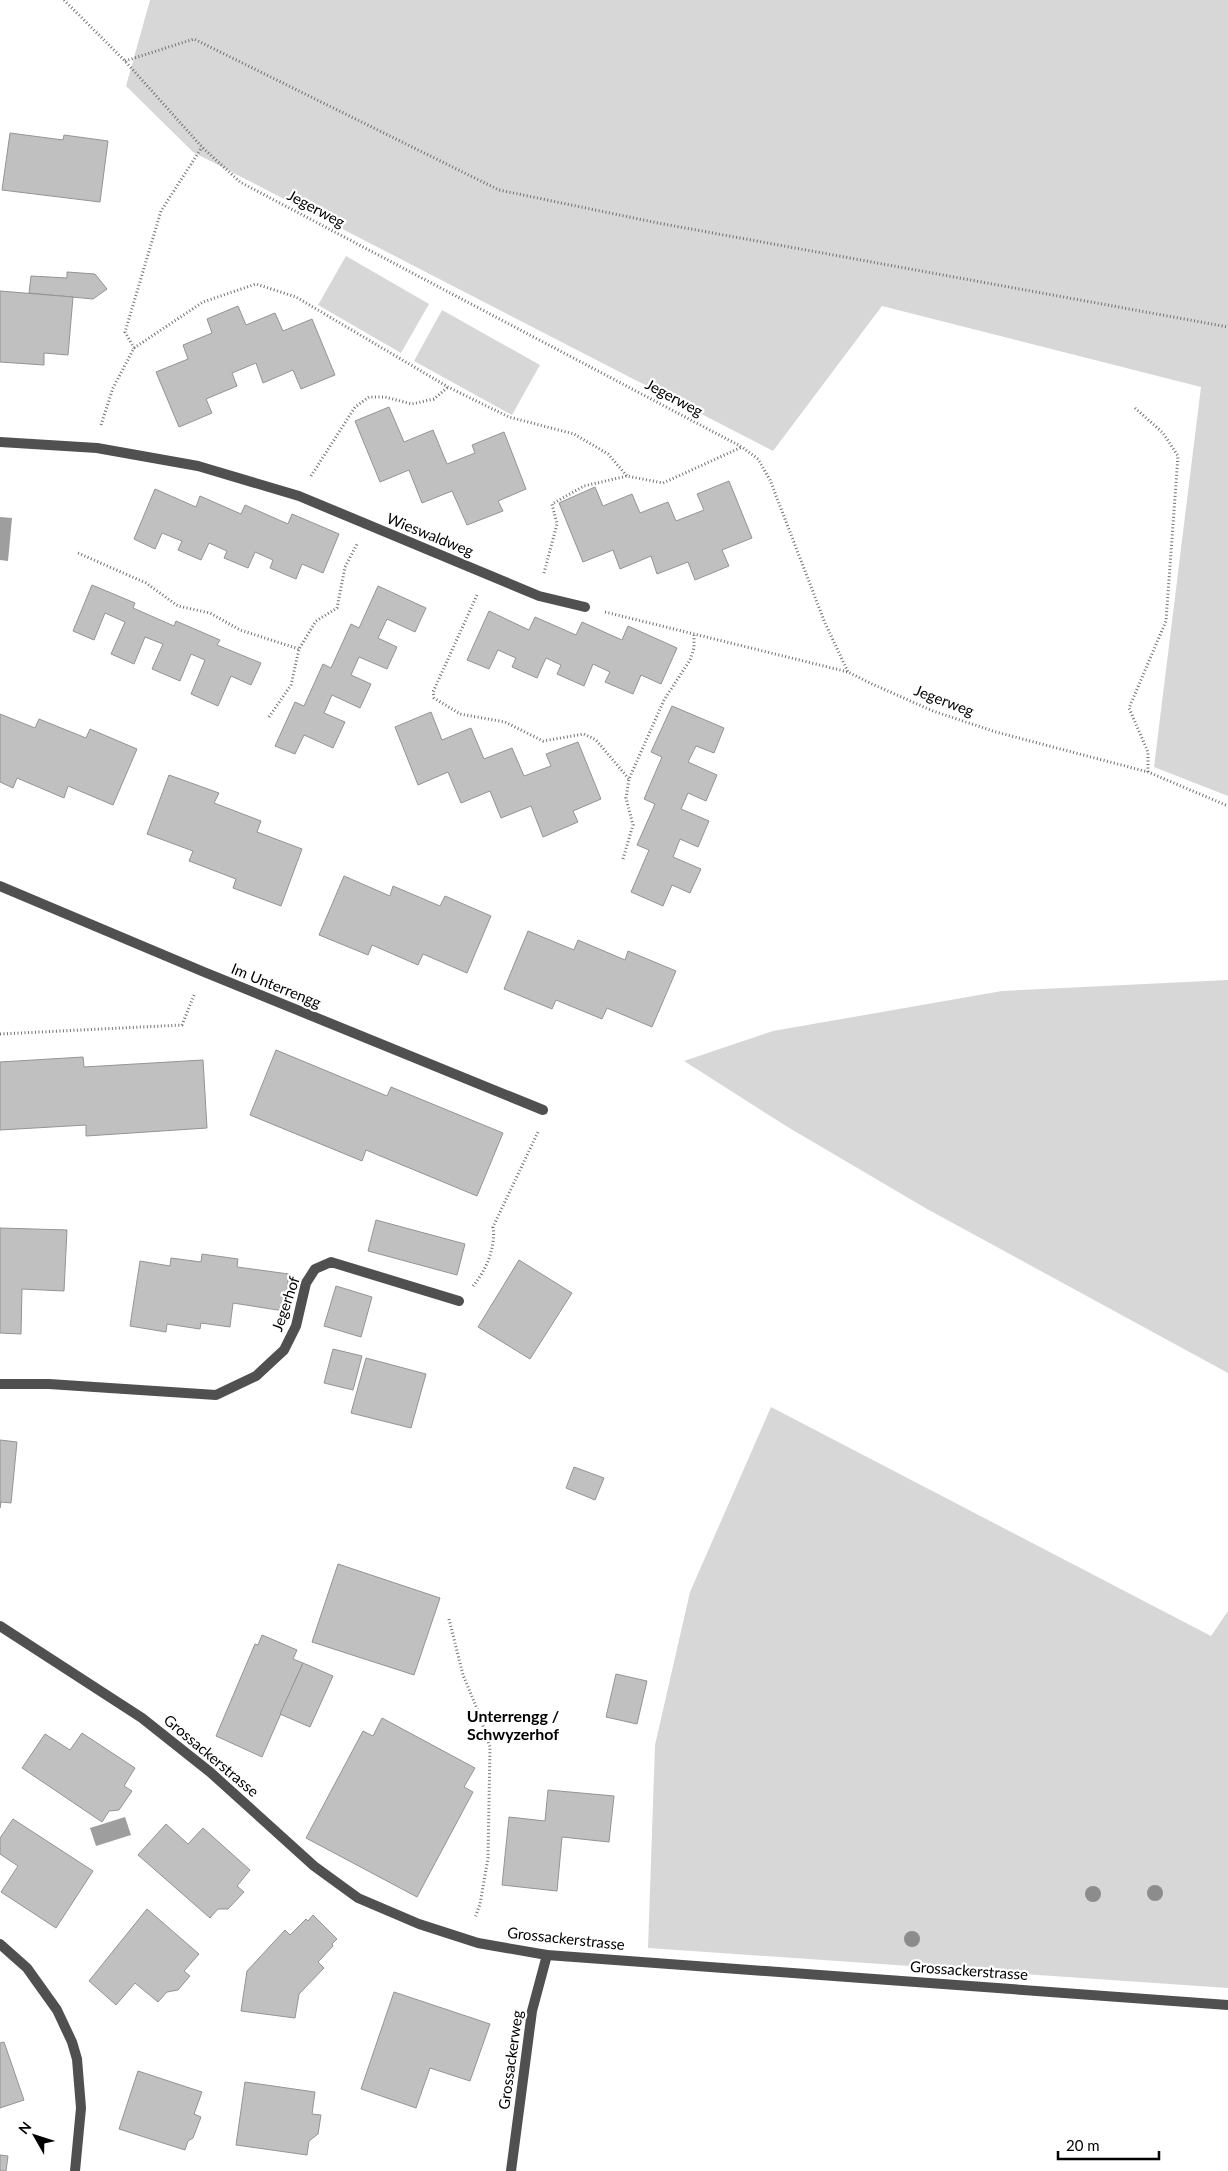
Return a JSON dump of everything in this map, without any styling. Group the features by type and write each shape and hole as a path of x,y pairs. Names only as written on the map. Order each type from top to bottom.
{"street":[{"name":"Wieswaldweg","path":"0,442 97,448 198,466 298,496 539,596 585,607"},
{"name":"Im Unterrengg","path":"0,886 204,972 543,1110"},
{"name":"Jegerhof","path":"0,1384 49,1384 216,1394 256,1376 284,1350 296,1326 306,1283 315,1269 331,1262 459,1301"},
{"name":"Grossackerstrasse","path":"0,1626 142,1718 210,1772 314,1866 358,1898 419,1924 467,1939 547,1955 1228,2006"},
{"path":"0,1944 27,1968 57,2010 72,2042 77,2059 81,2108 75,2171"},
{"name":"Grossackerweg","path":"510,2171 532,2011 547,1955"}],"path":[{"name":"Jegerweg","path":"64,0 125,61 202,147 240,182 742,447 758,459 770,480 825,623 848,672 933,710 996,732 1148,772 1228,806"},
{"path":"125,61 194,39 499,190 668,225 1228,327"},
{"path":"134,348 125,332 161,211 202,147"},
{"path":"97,448 101,423 114,388 134,348 203,302 256,284 296,297 448,387 509,417 574,434 608,454 627,476"},
{"path":"298,496 355,408 369,397 385,397 412,404 434,399 448,387"},
{"path":"1135,408 1163,433 1178,456 1166,621 1129,708 1148,752 1148,772"},
{"path":"539,596 557,524 552,504 584,486 627,476 663,483 742,447"},
{"path":"269,717 291,686 299,649 316,621 337,608 345,567 367,526"},
{"path":"78,553 146,583 178,606 210,613 240,630 299,649"},
{"path":"486,574 433,692 434,698 460,714 505,722 543,741 584,734 596,740 629,779"},
{"path":"585,607 848,672"},
{"path":"623,860 632,825 626,798 629,779 664,700 690,660 694,648 694,635"},
{"path":"0,1034 182,1025 204,972"},
{"path":"459,1301 483,1275 494,1236 493,1227 528,1154 541,1123 543,1110"},
{"path":"449,1619 463,1675 490,1747 488,1858 480,1904 467,1939"}],"shaded area":[{"path":"150,0 1228,0 1228,796 1154,767 1201,387 882,306 773,451 193,152 126,86"},
{"path":"346,256 429,304 401,353 318,305"},
{"path":"442,310 540,365 512,415 414,361"},
{"path":"0,517 12,518 8,561 0,560"},
{"path":"1228,980 1228,1373 927,1209 786,1126 684,1061 773,1031 1002,991"},
{"path":"771,1407 1211,1636 1228,1611 1228,1988 648,1948 655,1745 690,1592"},
{"path":"125,1817 131,1835 96,1846 90,1828"}],"building":[{"path":"10,133 63,140 64,135 108,141 100,202 2,190"},
{"path":"67,272 95,274 107,289 93,299 29,293 31,276 67,278"},
{"path":"0,291 73,297 68,355 44,353 44,365 0,362"},
{"path":"238,306 246,325 275,313 283,331 312,319 335,375 301,389 293,370 263,383 256,363 232,373 237,386 206,399 212,413 179,427 156,372 188,359 183,345 212,333 207,319"},
{"path":"389,407 404,442 433,430 447,464 475,453 472,445 504,432 526,489 498,501 503,511 467,525 452,491 422,503 409,470 380,482 355,421"},
{"path":"729,481 752,538 722,550 729,566 695,580 688,562 657,574 651,556 620,569 613,550 583,562 559,503 595,487 603,506 632,494 640,513 668,502 676,521 704,510 697,494"},
{"path":"155,489 196,507 200,496 241,514 245,505 288,524 292,514 339,534 323,573 302,564 296,579 270,568 273,560 255,552 248,568 224,558 227,551 209,543 201,560 178,550 182,541 162,533 155,549 134,539"},
{"path":"92,585 135,603 133,608 174,626 176,621 220,640 217,645 261,663 251,685 231,676 218,706 191,694 205,660 191,654 180,681 152,669 163,644 145,637 134,664 111,654 125,622 105,613 94,640 73,631"},
{"path":"378,586 426,608 415,632 387,619 378,638 397,647 387,669 359,657 351,675 371,684 360,708 332,695 324,713 345,722 333,748 304,735 295,754 275,746 295,702 304,706 323,664 331,668 351,624 359,628"},
{"path":"489,611 529,630 535,617 576,635 582,622 622,640 628,626 677,648 661,684 641,675 633,694 605,682 610,672 593,664 584,686 557,674 561,665 546,658 537,678 512,667 516,658 498,650 489,669 467,660"},
{"path":"672,706 724,728 714,753 696,746 688,762 717,775 706,801 688,793 681,809 709,821 698,847 680,839 673,857 701,869 690,893 672,885 663,906 631,892 649,850 637,845 655,804 644,799 662,757 651,752"},
{"path":"431,712 442,740 471,728 484,759 512,748 524,776 551,766 546,754 578,742 601,799 573,811 578,822 543,837 531,806 501,818 490,791 461,803 448,772 418,785 395,727"},
{"path":"0,714 35,728 39,719 86,738 90,729 137,749 113,805 68,786 64,798 17,778 13,788 0,782"},
{"path":"169,775 219,793 214,803 261,821 257,832 302,849 281,906 233,888 236,879 189,861 193,851 147,834"},
{"path":"344,876 390,896 393,886 440,906 445,896 491,916 467,973 423,954 418,965 372,945 368,955 319,935"},
{"path":"528,931 574,950 578,940 625,960 628,951 676,971 652,1027 607,1008 602,1019 556,1000 552,1009 504,989"},
{"path":"276,1050 387,1096 391,1087 503,1133 477,1196 366,1150 362,1161 250,1115"},
{"path":"83,1057 84,1067 203,1060 207,1128 86,1136 86,1125 0,1130 0,1062"},
{"path":"376,1220 465,1244 457,1275 368,1251"},
{"path":"0,1228 67,1230 64,1291 22,1289 21,1334 0,1333"},
{"path":"202,1254 238,1259 237,1267 289,1274 284,1311 233,1303 230,1327 201,1323 200,1329 167,1324 166,1332 130,1326 140,1261 170,1266 171,1258 201,1262"},
{"path":"519,1260 572,1293 530,1359 478,1327"},
{"path":"336,1286 372,1297 361,1337 324,1326"},
{"path":"333,1349 362,1356 353,1390 324,1383"},
{"path":"366,1358 426,1374 411,1428 351,1413"},
{"path":"0,1440 17,1442 11,1503 1,1502 0,1508"},
{"path":"574,1467 604,1478 595,1500 566,1488"},
{"path":"338,1564 440,1598 414,1675 312,1642"},
{"path":"262,1635 297,1650 293,1659 303,1663 262,1757 216,1736 255,1644 258,1645"},
{"path":"303,1663 333,1676 310,1727 280,1714"},
{"path":"616,1674 647,1681 637,1724 606,1717"},
{"path":"382,1718 475,1768 464,1787 473,1792 417,1897 306,1838 363,1731 373,1736"},
{"path":"82,1733 135,1768 124,1786 132,1791 119,1810 109,1811 102,1822 22,1768 45,1734 70,1750"},
{"path":"548,1790 614,1796 609,1842 562,1837 557,1891 502,1885 509,1817 545,1821"},
{"path":"13,1819 93,1871 56,1928 1,1892 18,1866 0,1854 0,1838"},
{"path":"166,1824 188,1844 203,1828 250,1870 237,1886 244,1892 228,1909 218,1909 210,1918 138,1855"},
{"path":"147,1909 199,1954 184,1971 190,1976 178,1990 167,1992 158,2002 135,1983 116,2005 89,1981"},
{"path":"313,1915 337,1939 318,1962 324,1968 299,1994 295,2018 241,2011 247,1971 285,1930 290,1935 306,1919 308,1921"},
{"path":"394,1992 490,2024 470,2081 430,2068 416,2108 361,2089"},
{"path":"4,2042 24,2100 0,2108 0,2043"},
{"path":"138,2071 202,2092 194,2114 201,2117 193,2138 188,2141 185,2150 119,2129"},
{"path":"245,2082 315,2092 312,2114 321,2115 318,2134 309,2141 307,2155 236,2145"},
{"path":"0,2155 8,2156 6,2171 0,2171"}],"district":[{"name":"Unterrengg / Schwyzerhof","path":"513,1725"}]}
